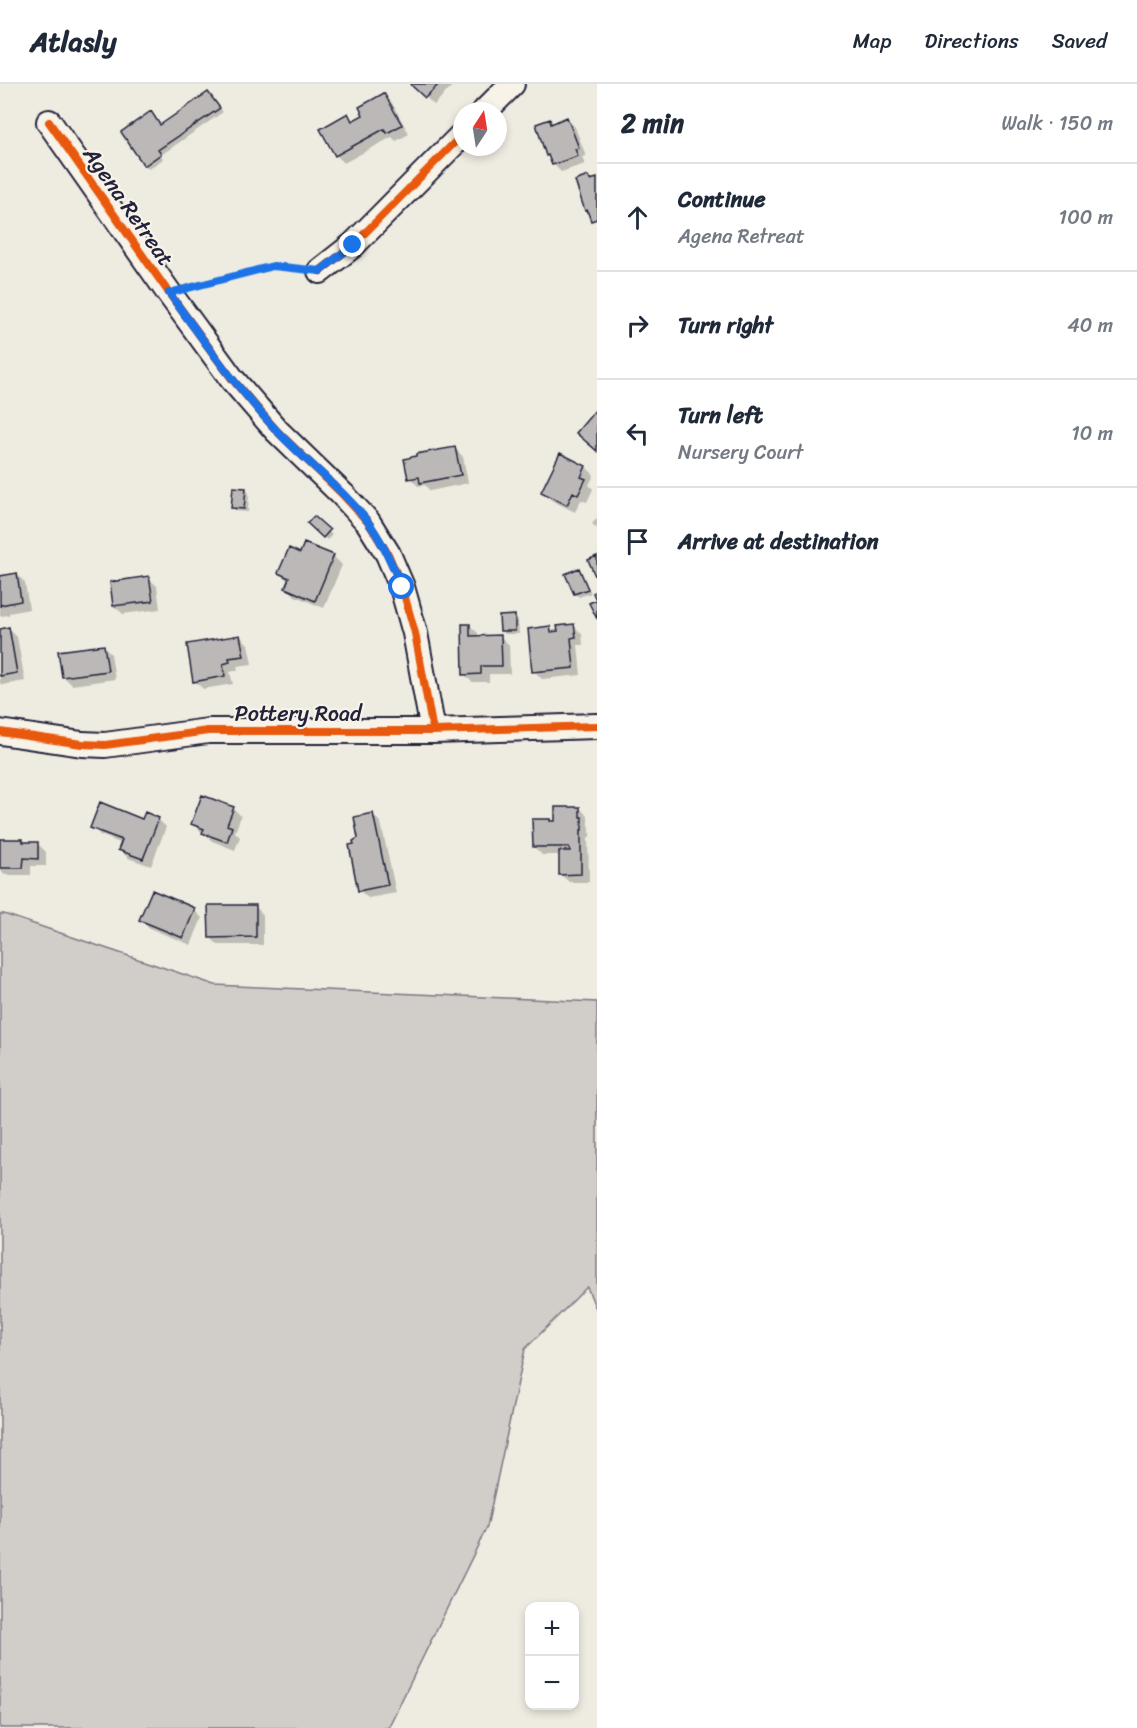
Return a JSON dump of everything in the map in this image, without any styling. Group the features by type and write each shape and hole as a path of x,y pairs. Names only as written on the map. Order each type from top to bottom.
{"street":[{"path":"494,102 512,84"},
{"name":"Agena Retreat","path":"49,122 232,379 277,431 344,495 368,522 388,555 402,587 415,633 433,731"},
{"path":"320,271 353,245 453,144"},
{"name":"Pottery Road","path":"0,732 105,746 208,731 433,731 597,726"}],"path":[{"path":"169,293 273,266 320,271"}],"shaded area":[{"path":"0,914 215,985 597,1002 597,1311 587,1287 525,1349 487,1527 388,1728 0,1728"}],"building":[{"path":"412,84 439,84 425,98"},
{"path":"208,92 220,108 158,150 161,154 144,166 121,132 151,111 160,125"},
{"path":"384,93 402,125 387,133 384,129 335,156 320,129 348,113 352,121 363,115 359,107"},
{"path":"567,117 579,148 575,149 578,156 552,165 548,155 546,156 536,124 550,119 551,124"},
{"path":"588,176 590,180 597,178 597,219 591,221 587,210 585,211 575,181"},
{"path":"597,408 597,451 576,433"},
{"path":"455,447 461,475 420,483 419,477 408,479 404,459 416,456 416,454"},
{"path":"560,453 586,466 581,477 586,479 578,495 573,492 567,505 541,492"},
{"path":"233,487 246,488 244,509 231,508"},
{"path":"314,516 330,530 323,538 307,523"},
{"path":"304,543 334,555 315,601 285,588 289,578 278,573 289,548 300,553"},
{"path":"597,556 597,577 596,578 588,560"},
{"path":"579,568 588,589 574,594 565,574"},
{"path":"17,573 21,601 0,607 0,576"},
{"path":"149,576 153,601 113,606 110,582"},
{"path":"597,590 597,619 589,603 596,600 593,593"},
{"path":"515,615 515,631 500,631 499,616"},
{"path":"462,624 470,624 470,636 501,635 502,666 481,666 481,674 463,675"},
{"path":"574,624 576,637 571,638 574,668 532,672 528,629 550,626 551,632 558,631 557,626"},
{"path":"9,627 17,673 0,676 0,629"},
{"path":"240,635 244,656 229,658 230,662 223,664 225,676 193,682 187,644"},
{"path":"104,645 108,671 62,677 58,651"},
{"path":"202,795 234,807 227,825 232,827 227,842 202,833 204,829 191,824"},
{"path":"100,802 142,819 145,812 159,818 143,859 118,850 122,840 90,828"},
{"path":"555,807 580,807 580,817 582,817 581,874 559,875 559,851 570,851 569,847 533,847 532,819 555,821"},
{"path":"373,813 388,885 358,891 349,845 354,844 353,841 358,838 354,817"},
{"path":"0,839 23,839 23,842 38,842 38,859 24,858 23,868 0,868"},
{"path":"152,890 195,908 183,938 139,920"},
{"path":"208,905 256,905 256,937 209,938"}],"cycle path":[{"path":"49,122 232,379 277,431 368,522 388,554 402,587 415,633 433,731"},
{"path":"320,271 353,245 453,144"},
{"path":"0,732 82,744 105,745 208,731 433,731 597,726"}],"route":[{"path":"353,245 320,271 273,266 169,293 232,379 277,431 344,495 368,522 388,555 402,587"}]}
